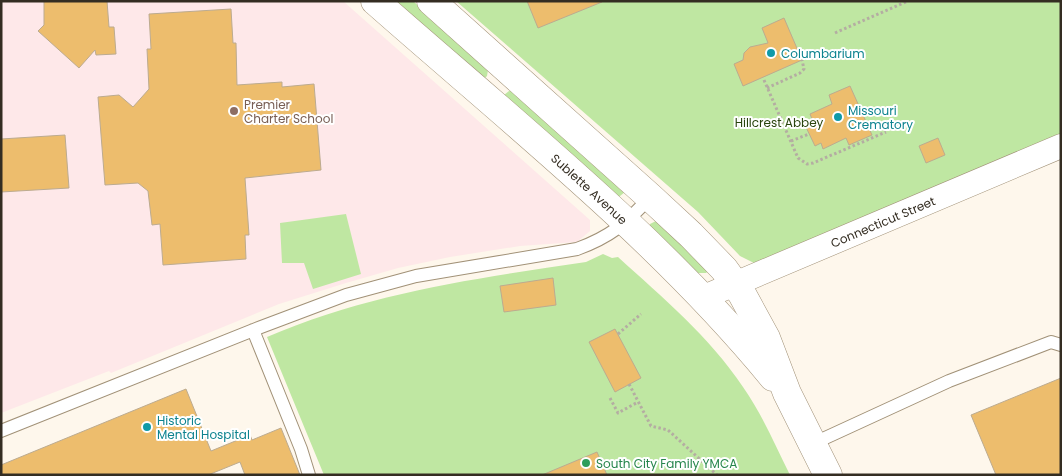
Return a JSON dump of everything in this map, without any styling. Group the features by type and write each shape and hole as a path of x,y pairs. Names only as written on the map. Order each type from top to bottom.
{"street":[{"name":"Sublette Avenue","path":"375,1 627,223 704,298 787,393"},
{"name":"Sublette Avenue","path":"431,1 692,235 736,284 766,338 787,393 828,475"},
{"name":"Connecticut Street","path":"704,298 1061,146"}],"lane":[{"path":"1,431 253,330 346,295 416,276 576,249 604,237 627,223 650,197"},
{"path":"253,330 309,475"},
{"path":"812,444 949,381 1051,342 1061,345"}],"path":[{"path":"835,33 908,1"},
{"path":"767,88 800,73 804,69 802,60"},
{"path":"764,80 798,158 807,164 886,132"},
{"path":"791,141 809,134"},
{"path":"618,334 641,314"},
{"path":"629,384 651,426 668,430 717,475"},
{"path":"610,398 618,413 638,402"}],"shaded area":[{"name":"Premier Charter School","path":"1,1 343,1 590,220 590,231 577,242 520,246 450,257 398,268 346,283 279,304 111,373 109,371 1,413"}],"green space":[{"path":"388,1 413,1 485,65 488,70 487,76 483,80"},
{"name":"Hillcrest Abbey","path":"456,1 1061,1 1061,135 754,263 740,256 698,212"},
{"path":"509,91 514,91 625,192 615,200 504,95"},
{"path":"346,214 361,274 313,289 304,263 282,263 280,223"},
{"path":"658,220 710,269 706,273 697,273 650,228 650,224"},
{"path":"603,254 612,258 618,257 685,318 730,368 756,408 790,475 324,475 267,337 345,309 384,298 464,281 586,262"}],"building":[{"path":"44,1 107,1 109,27 114,27 116,54 96,55 95,50 79,68 38,31 44,25"},
{"path":"527,1 602,1 602,2 538,28"},
{"path":"231,9 233,43 236,43 237,85 282,82 282,87 314,84 321,170 245,178 249,235 245,235 246,259 163,265 160,224 152,225 148,191 138,183 105,185 98,97 119,95 133,107 149,89 147,49 151,49 149,14"},
{"name":"Columbarium","path":"784,18 802,60 743,86 734,64 743,60 744,53 750,47 768,43 762,28"},
{"name":"Missouri Crematory","path":"850,86 872,135 849,145 846,138 823,149 821,143 815,146 804,123 812,119 810,114 832,104 829,95"},
{"path":"65,135 69,188 1,192 1,139"},
{"path":"938,138 945,155 926,163 919,146"},
{"path":"553,278 556,305 504,312 500,286"},
{"path":"615,329 641,378 615,392 589,342"},
{"path":"1061,378 1061,475 996,475 971,415"},
{"name":"Historic Mental Hospital","path":"186,389 211,451 250,435 252,440 281,428 300,475 245,475 240,462 208,475 1,475 1,465"},
{"name":"South City Family YMCA","path":"597,452 607,475 542,475"}],"place":[{"name":"Columbarium","path":"771,53"},
{"name":"Premier Charter School","path":"234,111"},
{"name":"Missouri Crematory","path":"838,117"},
{"name":"Historic Mental Hospital","path":"147,427"},
{"name":"South City Family YMCA","path":"586,463"}]}
